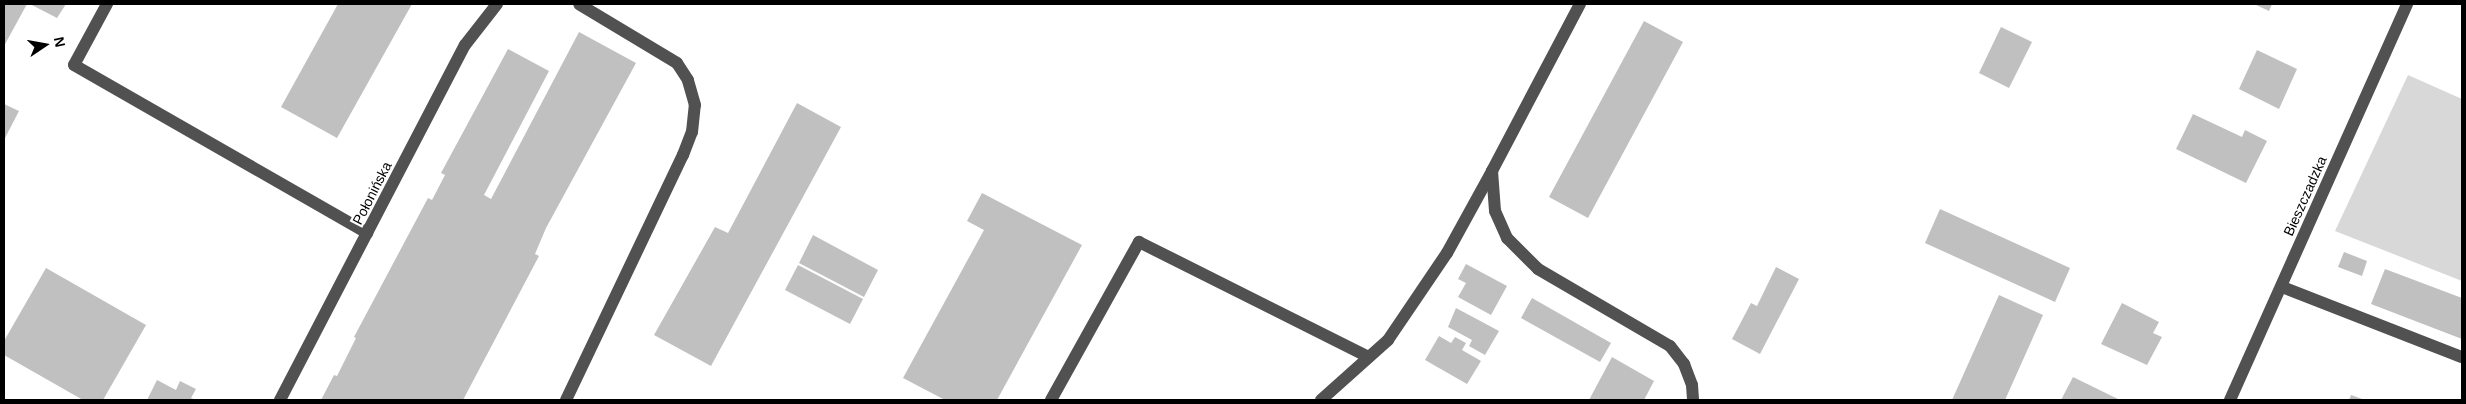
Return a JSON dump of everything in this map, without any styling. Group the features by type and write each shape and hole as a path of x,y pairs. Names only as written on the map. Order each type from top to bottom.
{"street":[{"path":"107,4 74,66 367,233"},
{"name":"Połonińska","path":"280,400 466,45 497,4"},
{"path":"566,400 683,155 692,132 695,105 688,80 677,63 579,4"},
{"path":"1321,400 1388,340 1448,253 1580,4"},
{"name":"Bieszczadzka","path":"2230,400 2282,287 2406,4"},
{"path":"1492,171 1495,211 1508,238 1538,269 1670,346 1684,364 1692,385 1693,400"},
{"path":"1051,400 1139,242 1369,357"},
{"path":"2282,287 2462,357"}],"shaded area":[{"path":"2408,75 2462,99 2462,281 2335,231"}],"building":[{"path":"4,4 27,4 4,46"},
{"path":"30,4 66,4 57,18"},
{"path":"338,4 412,4 337,138 281,107"},
{"path":"2254,4 2272,4 2269,11"},
{"path":"1644,21 1683,42 1588,218 1549,197"},
{"path":"2001,27 2032,42 2009,88 1979,73"},
{"path":"579,32 636,63 546,228 535,254 539,256 463,400 321,400 334,375 337,376 356,338 354,337 428,198 432,200 445,175 441,173 508,49 549,71 484,195 491,199"},
{"path":"2257,50 2297,69 2279,109 2239,89"},
{"path":"797,103 841,127 711,366 654,335 715,227 728,233"},
{"path":"4,104 19,111 4,140"},
{"path":"2193,114 2242,137 2245,130 2267,141 2246,183 2176,149"},
{"path":"982,193 1082,245 997,400 945,400 903,378 984,230 967,221"},
{"path":"1940,209 2070,268 2055,302 1925,243"},
{"path":"813,235 878,270 864,297 799,263"},
{"path":"2344,252 2367,261 2362,276 2338,267"},
{"path":"1466,264 1507,286 1491,315 1458,297 1466,283 1458,279"},
{"path":"798,265 863,299 850,324 785,290"},
{"path":"1776,267 1799,279 1760,354 1732,339 1751,303 1757,306"},
{"path":"46,268 146,325 103,400 83,400 4,355 4,341"},
{"path":"2385,269 2462,298 2462,339 2371,304"},
{"path":"1999,295 2043,315 2005,400 1952,400"},
{"path":"1532,298 1611,343 1600,362 1521,318"},
{"path":"2122,303 2159,322 2153,333 2162,337 2147,365 2101,344"},
{"path":"1456,308 1499,331 1485,355 1469,346 1472,340 1448,327"},
{"path":"1439,336 1451,343 1455,337 1466,343 1462,350 1481,361 1467,384 1425,360"},
{"path":"1612,357 1654,381 1644,400 1589,400"},
{"path":"2073,377 2120,400 2061,400"},
{"path":"157,380 176,390 180,381 196,389 191,398 196,400 147,400"},
{"path":"2351,395 2365,400 2349,400"}]}
